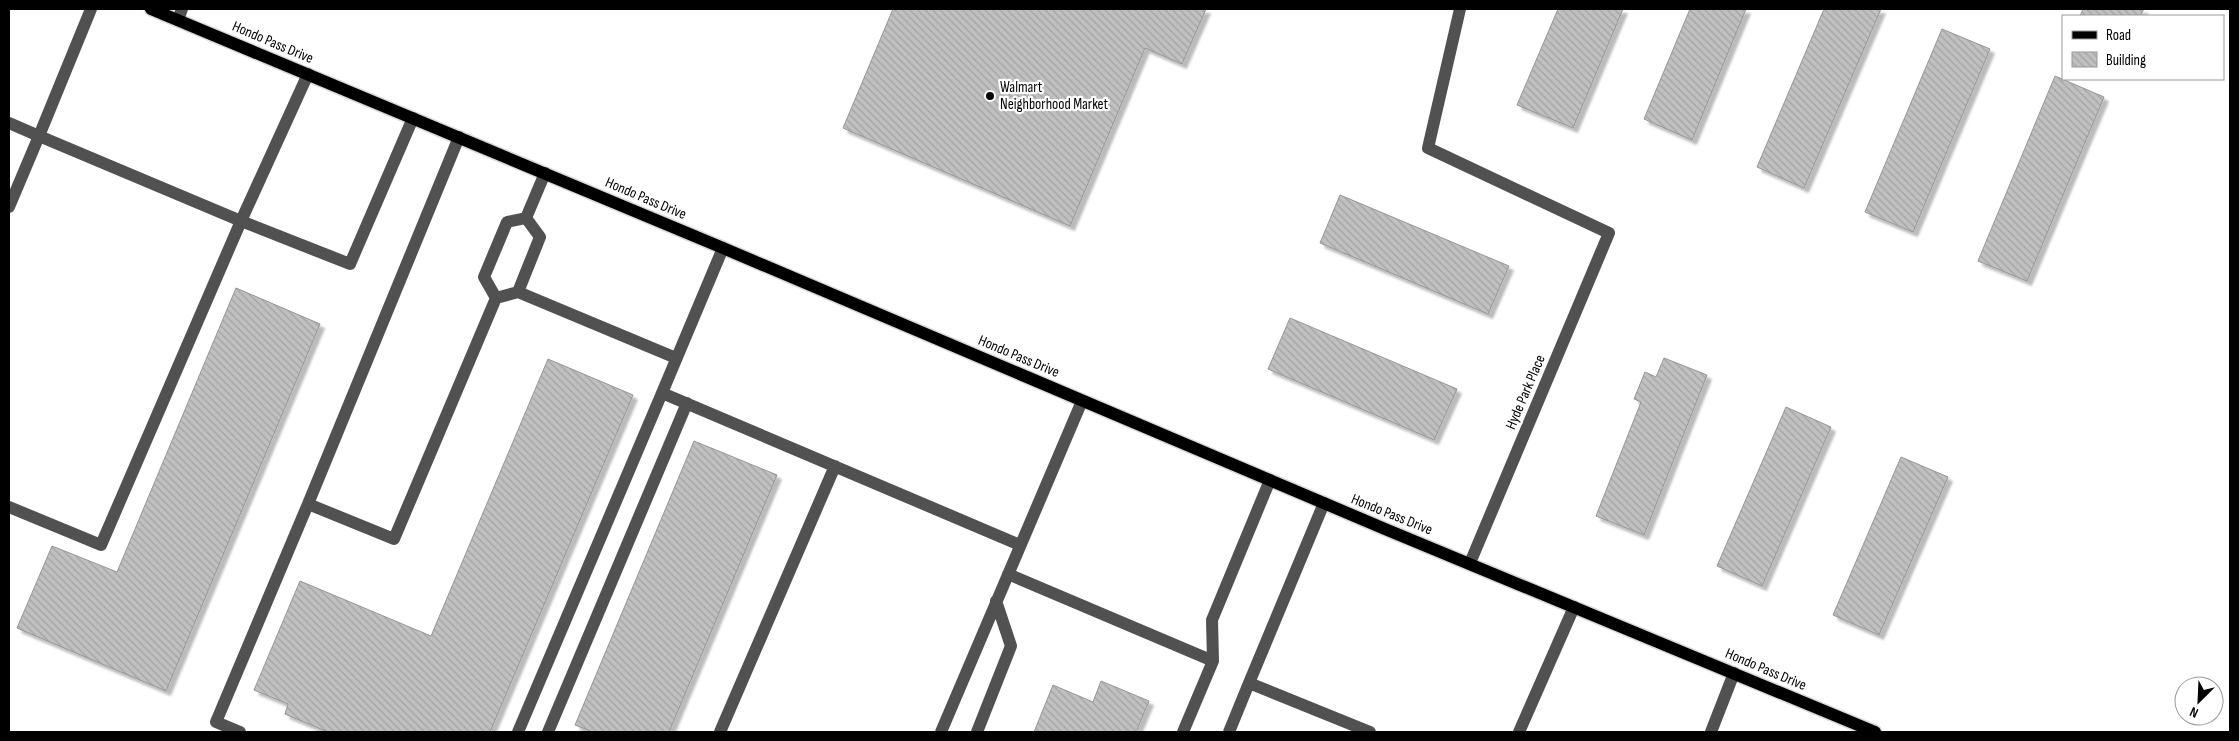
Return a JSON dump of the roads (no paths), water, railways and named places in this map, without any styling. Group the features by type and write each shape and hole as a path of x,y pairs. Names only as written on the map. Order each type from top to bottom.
{"main road":[{"name":"Hondo Pass Drive","path":"151,9 180,14 308,74 1324,503 1875,732"}],"street":[{"path":"9,207 91,9"},
{"name":"Hyde Park Place","path":"1460,9 1428,148 1609,233 1470,563"},
{"path":"9,507 101,545 241,221 308,74"},
{"path":"9,123 241,221 350,264 413,118"},
{"path":"240,732 216,722 459,137"},
{"path":"526,218 545,173"},
{"path":"518,292 540,237 526,218"},
{"path":"496,298 484,277 506,222 526,218"},
{"path":"518,732 723,248"},
{"path":"496,298 518,292 676,358"},
{"path":"308,504 394,539 496,298"},
{"path":"662,393 1020,545"},
{"path":"941,732 1082,401"},
{"path":"548,732 687,403"},
{"path":"720,732 835,466"},
{"path":"1183,732 1213,661 1212,620 1270,480"},
{"path":"1229,732 1324,503"},
{"path":"1008,574 1213,661"},
{"path":"977,732 1011,646 996,601"},
{"path":"1519,732 1574,607"},
{"path":"1711,732 1734,673"},
{"path":"1249,683 1370,732"}],"place":[{"name":"Walmart Neighborhood Market","path":"990,96"}]}
